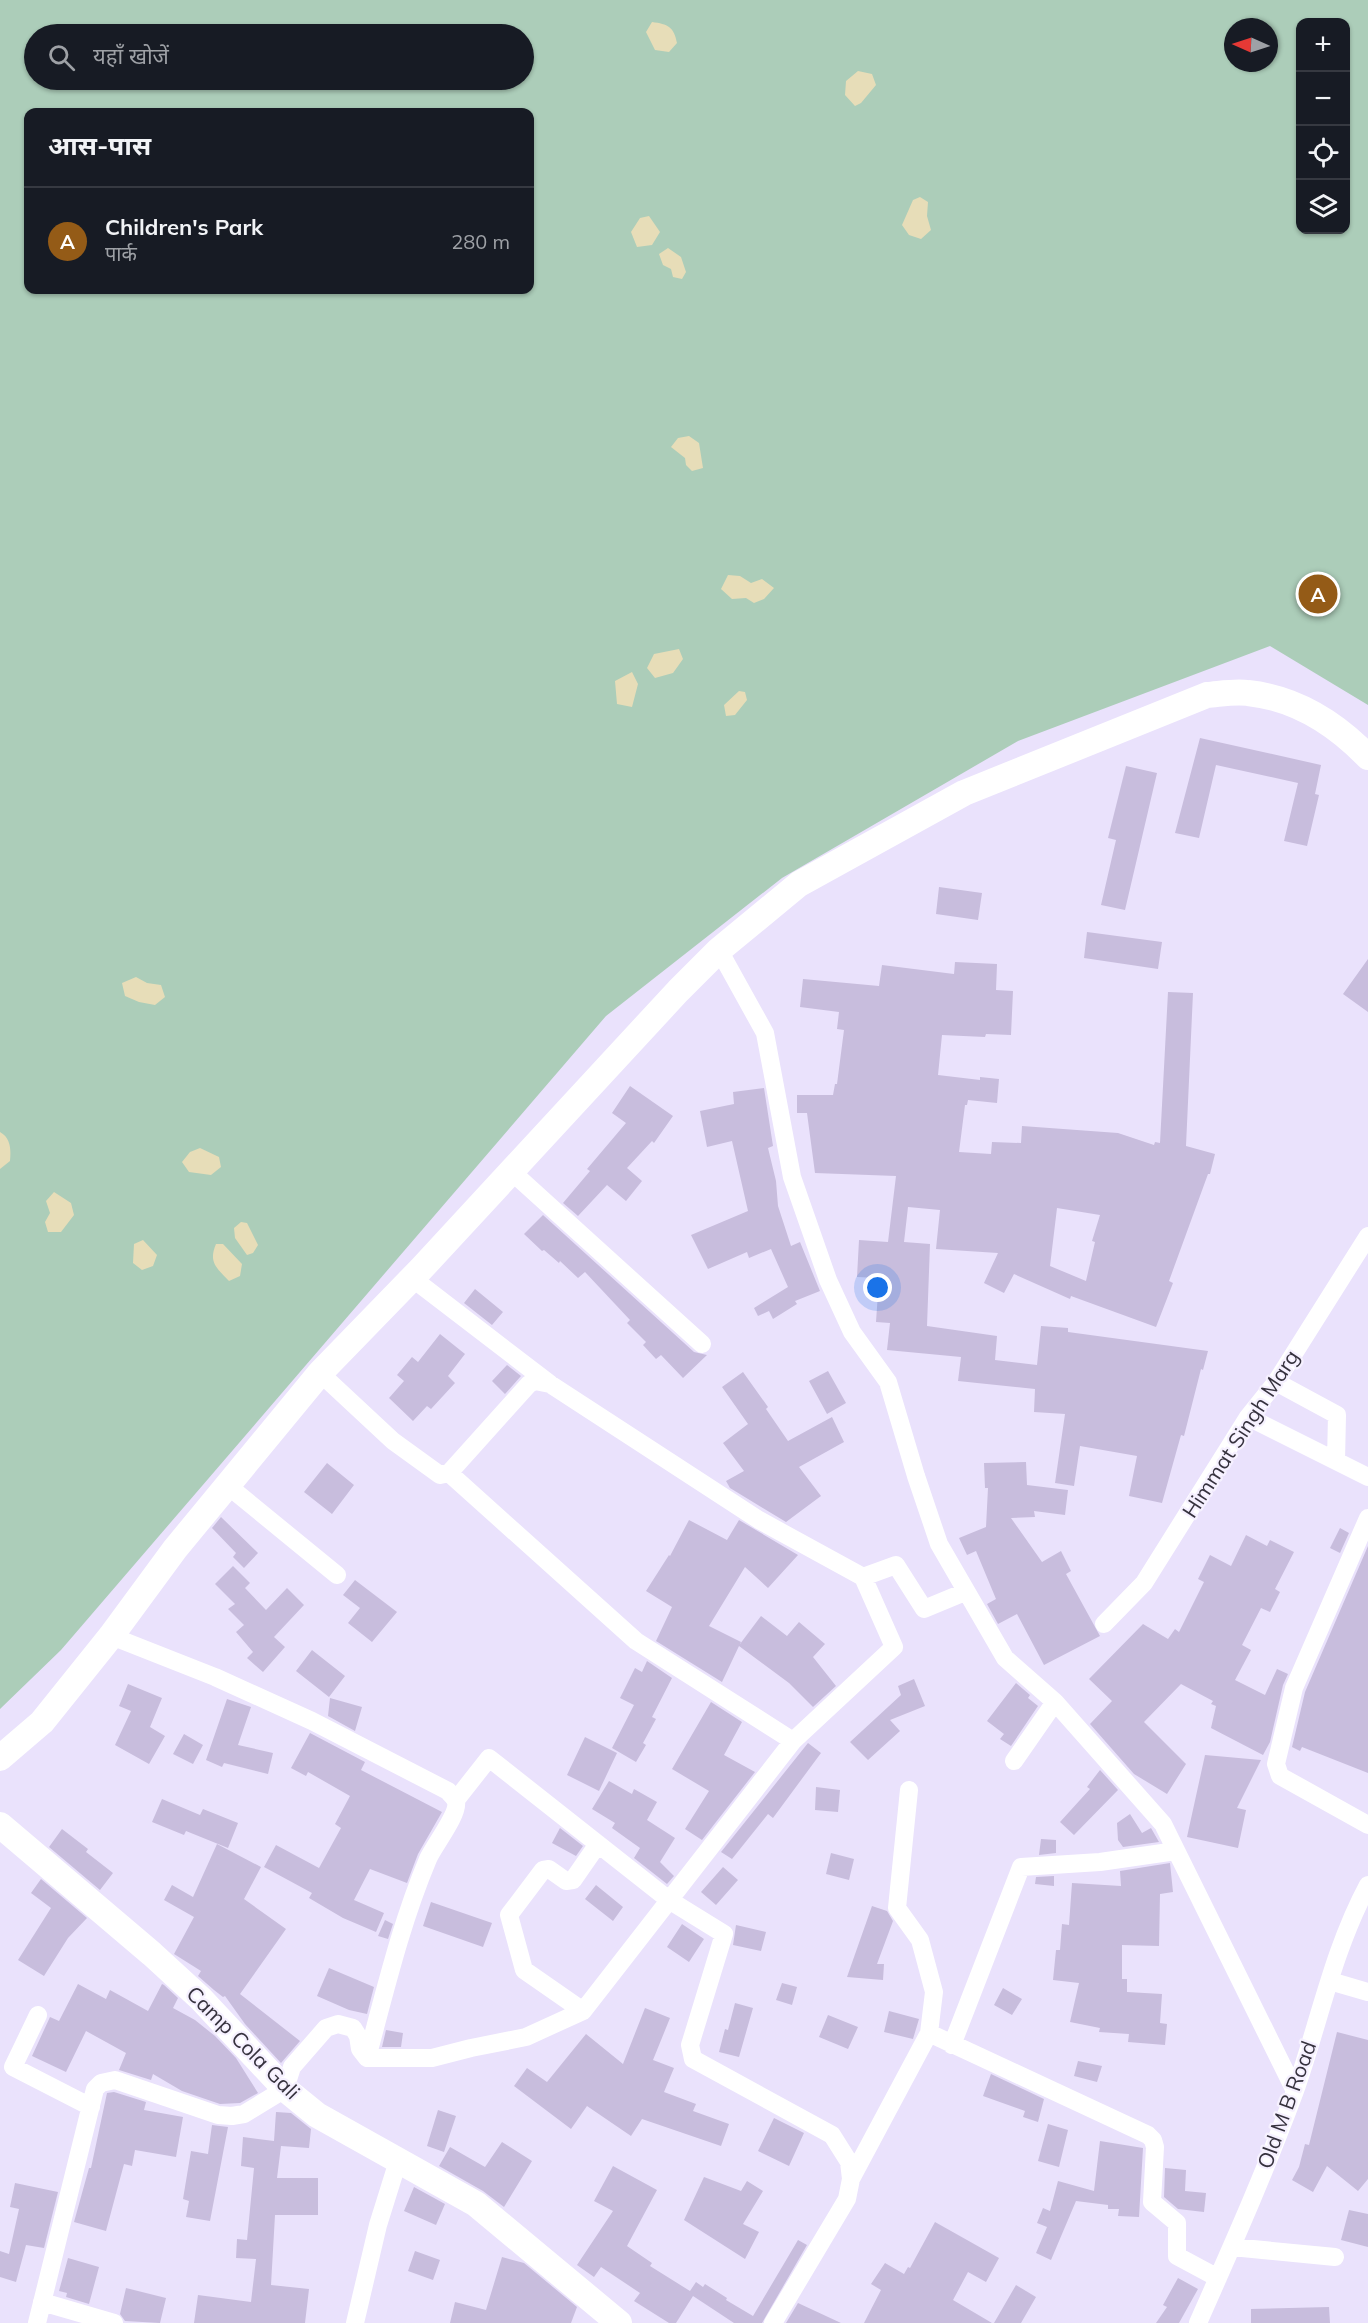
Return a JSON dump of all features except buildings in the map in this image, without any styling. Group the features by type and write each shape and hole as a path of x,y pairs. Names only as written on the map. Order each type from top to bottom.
{"street":[{"path":"0,1758 42,1722 111,1636 175,1549 320,1373 412,1278 678,991 719,950 799,884 964,793 1207,694 1247,693 1283,699 1316,715 1350,738 1368,757"},
{"path":"719,950 765,1033 792,1177 828,1280 852,1332 888,1382 939,1544 1005,1658 1055,1702 1163,1824 1295,2091"},
{"path":"511,1171 702,1344"},
{"name":"Himmat Singh Marg","path":"1104,1624 1144,1584 1248,1417 1276,1382 1368,1236"},
{"path":"367,2058 432,2058 526,2037 583,2011 793,1741 894,1647 863,1577 759,1520 550,1384 412,1278"},
{"path":"320,1373 410,1454 440,1475 448,1473 529,1384 535,1381 550,1384"},
{"path":"1276,1382 1337,1415 1336,1461"},
{"path":"1248,1417 1368,1477"},
{"path":"448,1473 636,1641 793,1741"},
{"path":"227,1485 337,1575"},
{"path":"1368,1518 1294,1688 1276,1764 1280,1776 1368,1825"},
{"path":"863,1577 897,1565 924,1609 965,1592"},
{"path":"111,1636 215,1677 312,1721 448,1791 456,1800 457,1806 454,1814 429,1857 408,1912 367,2058"},
{"path":"1014,1761 1055,1702"},
{"path":"456,1800 489,1758 669,1900 724,1935 690,2045 693,2059 832,2134 849,2162 851,2179"},
{"path":"773,2323 847,2199 851,2179 929,2033 934,1992 920,1940 897,1908 909,1790"},
{"name":"Camp Cola Gali","path":"0,1825 152,1954 201,1999 285,2089 317,2115 476,2204 620,2323"},
{"path":"583,2011 524,1970 509,1915 543,1870 549,1869 566,1881 573,1880 597,1845"},
{"path":"952,2045 1021,1867 1100,1862 1176,1851"},
{"name":"Old M B Road","path":"1198,2323 1232,2247 1295,2091 1357,1905 1368,1886"},
{"path":"1330,1981 1368,1992"},
{"path":"38,2015 13,2067 91,2107"},
{"path":"37,2323 95,2089 108,2080 115,2080 218,2115 232,2116 244,2114 285,2089 292,2067 326,2028 338,2024 353,2028 358,2036 360,2049 367,2058"},
{"path":"929,2033 1148,2135 1155,2147 1152,2202 1178,2223 1177,2256 1218,2278"},
{"path":"355,2323 378,2225 398,2161"},
{"path":"1232,2247 1335,2257"},
{"path":"42,2302 114,2323"}],"green space":[{"path":"0,0 1368,0 1368,705 1270,646 1018,741 782,878 606,1016 61,1650 0,1709"}],"sand":[{"path":"652,22 666,25 674,33 677,43 669,52 655,50 646,32"},
{"path":"858,71 872,74 876,85 861,103 855,106 845,95 846,81"},
{"path":"920,197 928,202 927,216 931,230 921,239 909,235 902,225 913,200"},
{"path":"649,216 660,232 652,245 637,247 631,232 640,218"},
{"path":"668,248 681,257 686,272 682,279 673,277 671,269 663,265 659,254"},
{"path":"689,436 699,443 703,468 692,471 686,465 685,458 671,447 678,438"},
{"path":"728,575 740,576 751,583 762,579 774,588 764,599 754,603 746,598 732,599 721,589"},
{"path":"679,649 683,659 673,673 655,678 647,668 654,654"},
{"path":"632,672 638,684 632,707 617,704 615,681"},
{"path":"739,691 745,692 747,700 735,715 726,716 724,705"},
{"path":"136,977 147,983 161,985 165,997 155,1005 125,996 122,983"},
{"path":"0,1132 10,1145 10,1161 0,1169"},
{"path":"200,1148 219,1157 221,1167 211,1175 189,1172 182,1162 190,1152"},
{"path":"54,1192 71,1203 74,1215 61,1232 48,1232 45,1222 50,1213 46,1201"},
{"path":"241,1222 247,1223 258,1245 253,1253 247,1255 235,1238 234,1228"},
{"path":"143,1240 157,1255 153,1266 142,1270 133,1263 134,1244"},
{"path":"216,1244 223,1244 242,1264 240,1276 229,1281 215,1265 213,1256"}],"place":[{"name":"Children's Park","path":"1318,594"}]}
